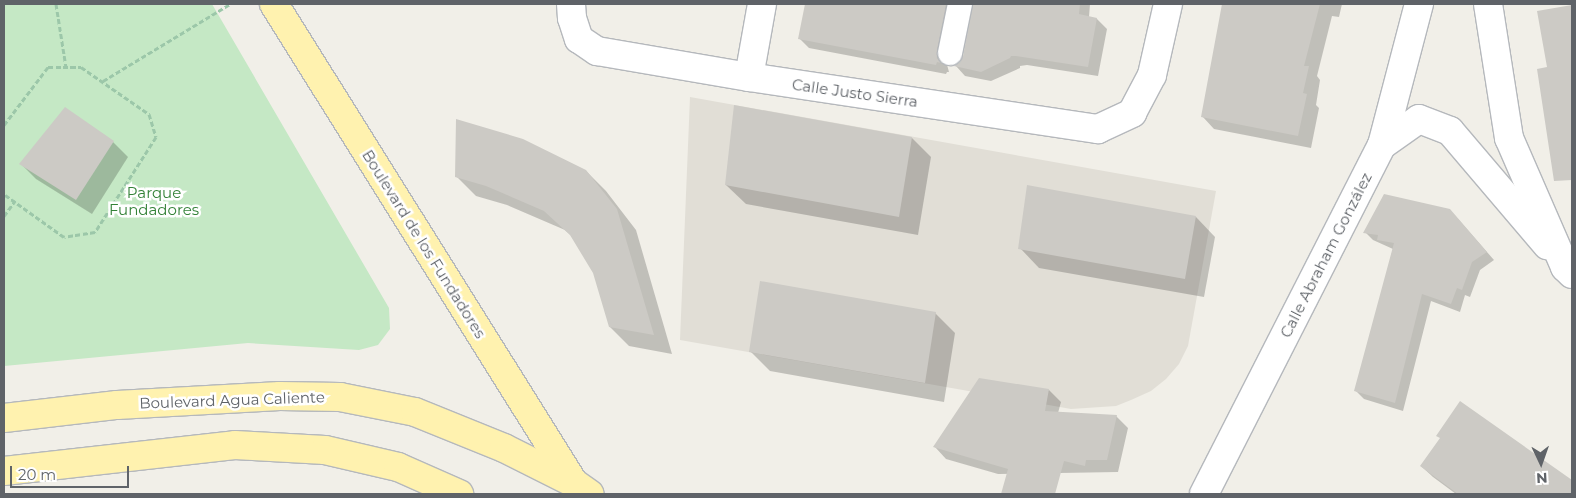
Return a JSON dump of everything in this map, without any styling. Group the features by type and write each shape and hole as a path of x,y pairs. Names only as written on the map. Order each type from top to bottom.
{"main road":[{"name":"Boulevard de los Fundadores","path":"274,4 582,491"},
{"name":"Boulevard Agua Caliente","path":"4,418 127,404 280,396 340,397 415,412 504,448 582,491"},
{"path":"4,471 235,445 325,450 398,467 460,494"}],"street":[{"name":"Calle Justo Sierra","path":"571,4 572,18 580,39 597,51 750,77 1098,129 1132,113 1152,75 1168,4"},
{"path":"750,77 762,4"},
{"name":"Calle Abraham González","path":"1204,494 1382,146 1419,4"},
{"path":"1488,4 1509,138 1569,270"},
{"path":"1382,146 1419,119 1450,131 1569,270"}],"lane":[{"path":"950,53 960,4"}],"path":[{"path":"56,4 66,67"},
{"path":"103,81 230,4"},
{"path":"4,125 48,67 81,66 149,114 156,138 95,232 64,237 4,194"},
{"path":"4,216 15,201"}],"shaded area":[{"path":"690,97 1216,191 1188,346 1179,364 1166,379 1151,391 1131,400 1116,406 1071,409 680,340"}],"green space":[{"name":"Parque Fundadores","path":"4,4 212,4 389,308 390,329 378,345 359,350 248,343 4,366"}],"building":[{"path":"805,4 946,4 937,50 937,58 941,63 937,62 936,65 798,39"},
{"path":"973,4 1080,4 1079,14 1097,18 1088,67 1016,56 1011,56 981,72 954,66 960,62 963,56"},
{"path":"1222,4 1320,4 1304,66 1309,66 1303,93 1307,94 1298,136 1201,117"},
{"path":"1572,5 1572,180 1554,181 1537,69 1547,67 1537,11"},
{"path":"734,105 912,137 899,217 725,185"},
{"path":"65,107 114,141 76,200 19,164"},
{"path":"456,119 523,139 586,170 617,209 654,335 609,327 593,273 570,235 544,211 486,186 455,177"},
{"path":"1027,185 1196,216 1185,279 1018,249"},
{"path":"1384,194 1450,209 1487,252 1472,262 1462,290 1457,288 1451,304 1422,294 1395,403 1354,391 1394,243 1377,240 1378,235 1363,233"},
{"path":"760,281 936,312 925,383 749,352"},
{"path":"979,378 1049,389 1045,411 1117,415 1107,460 1086,460 1085,466 1064,461 1055,494 1001,494 1008,469 933,447"},
{"path":"1460,401 1572,480 1572,494 1458,494 1420,466 1440,438 1436,436"}]}
